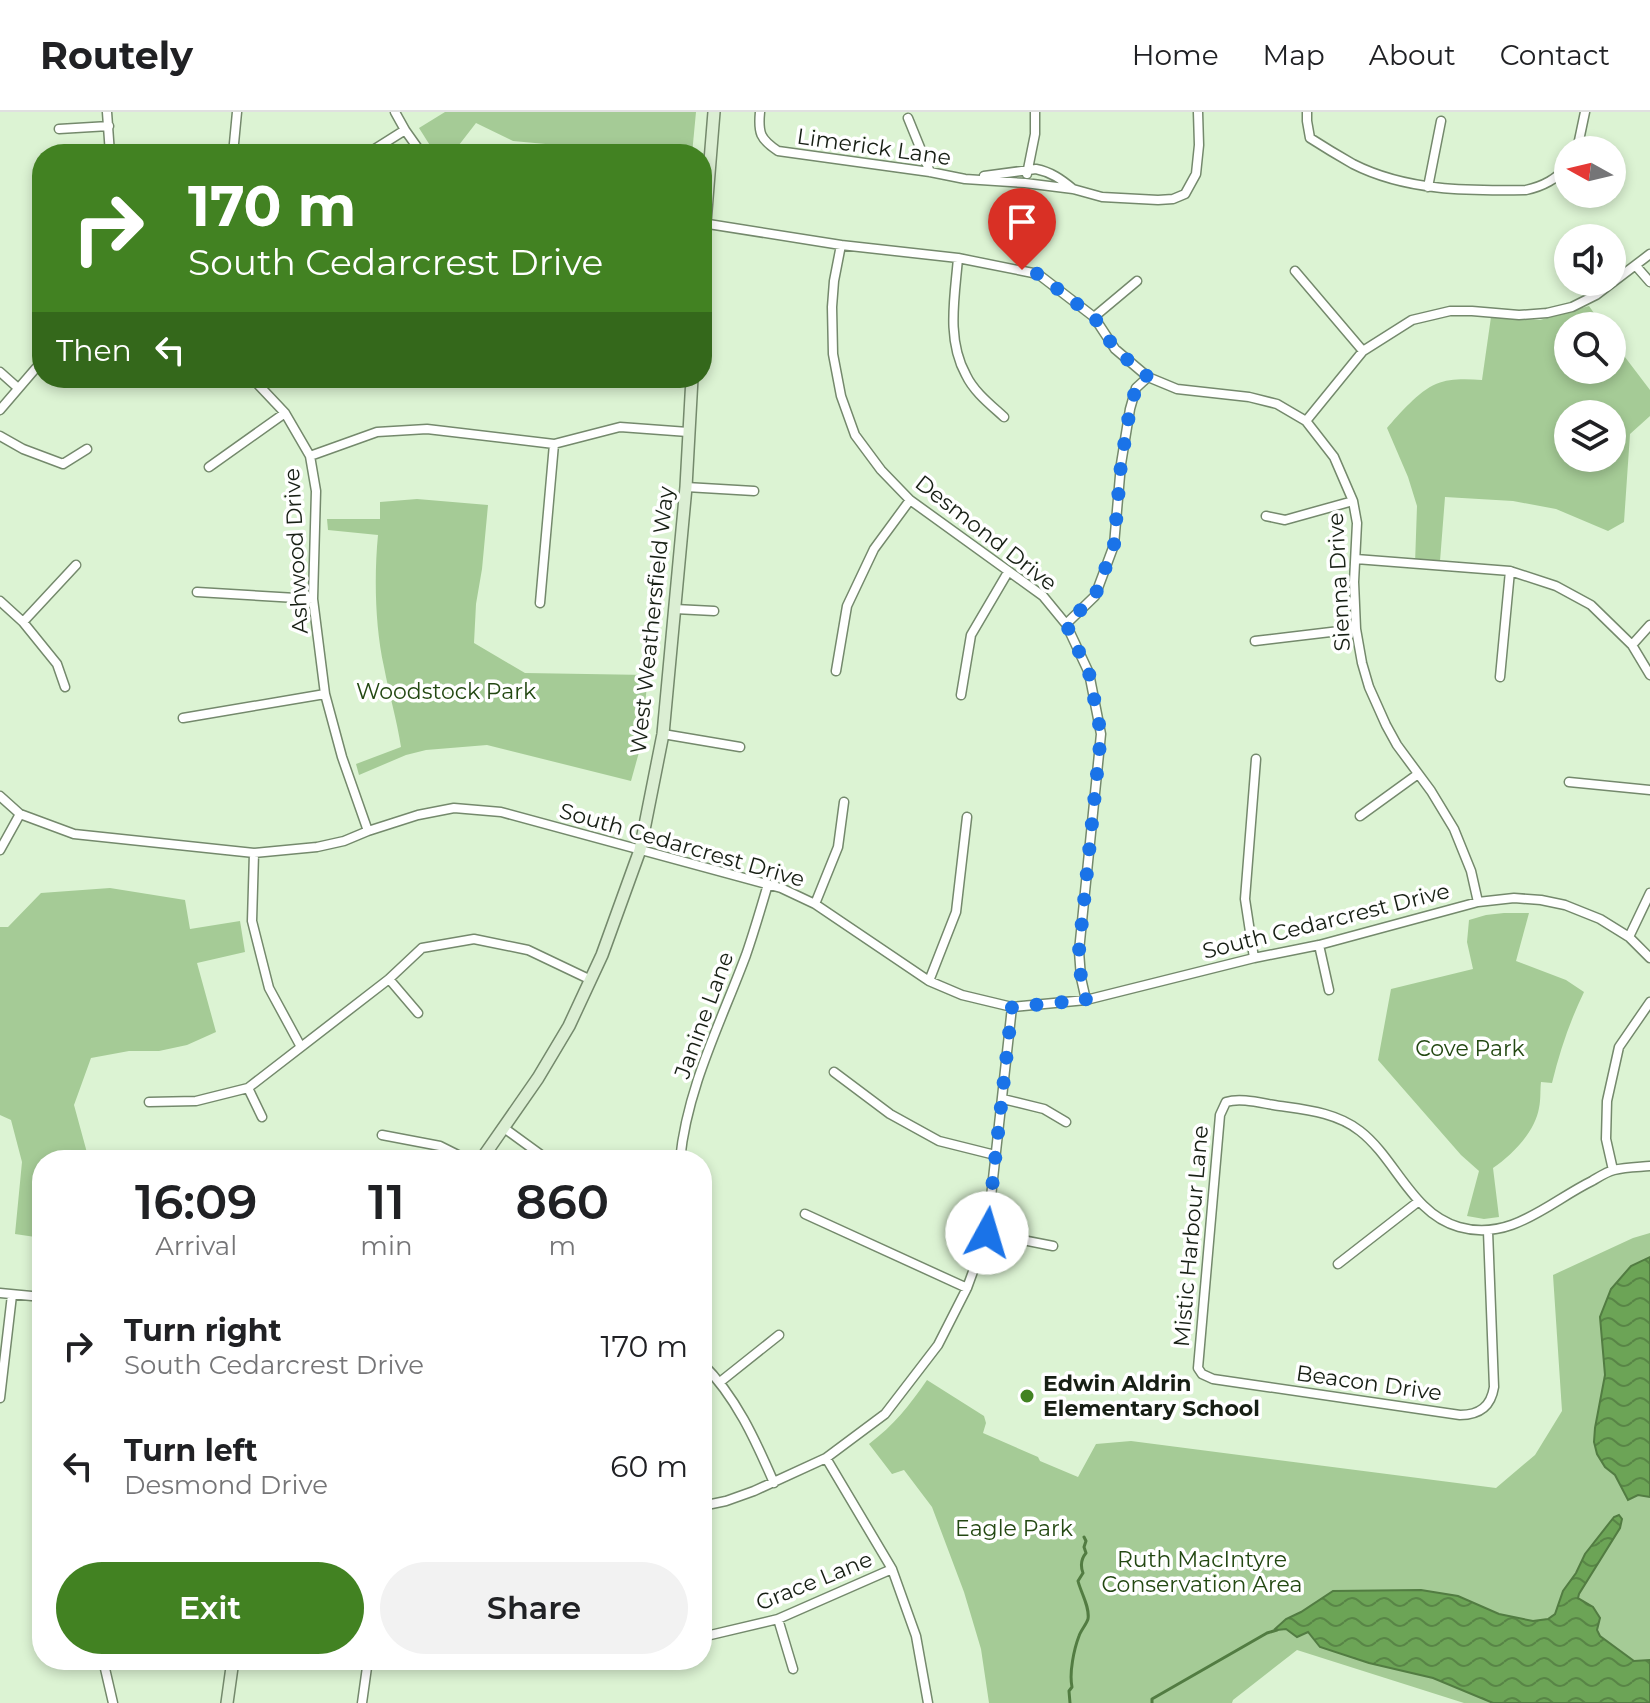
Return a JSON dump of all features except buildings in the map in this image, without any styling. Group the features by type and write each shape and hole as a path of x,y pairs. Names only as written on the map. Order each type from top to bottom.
{"street":[{"path":"107,112 110,144"},
{"path":"234,144 237,112"},
{"path":"395,112 415,144"},
{"path":"711,144 714,112"},
{"name":"Limerick Lane","path":"760,112 759,130 766,144 778,151 965,179 1073,189 1102,197 1158,200 1185,194 1196,174 1198,112"},
{"path":"1025,183 1035,134 1035,112"},
{"path":"1307,112 1310,138 1354,165 1386,177 1428,187 1526,190 1554,179"},
{"path":"1580,136 1585,112"},
{"path":"908,118 930,172"},
{"path":"1428,187 1441,121"},
{"path":"59,129 109,126"},
{"path":"383,144 405,130"},
{"name":"Limerick Lane","path":"965,179 1028,170 1045,171 1073,189"},
{"name":"Sienna Drive","path":"712,224 841,245 958,258 1038,274 1094,317 1115,349 1148,377 1177,389 1249,397 1277,404 1306,421 1334,457 1353,501 1357,523 1356,629 1362,663 1377,707 1397,745 1442,808 1471,871 1478,902"},
{"name":"Desmond Drive","path":"841,245 832,307 833,354 841,396 855,435 881,470 910,500 1043,596 1066,624 1089,673 1101,734 1079,951 1086,1000"},
{"path":"1306,421 1363,351 1412,320 1450,311 1519,315 1572,307 1596,295 1650,254"},
{"path":"958,258 952,325 958,351 966,376 984,399 1004,417"},
{"path":"1636,266 1650,282"},
{"path":"1295,271 1363,351"},
{"path":"1094,317 1137,281"},
{"path":"0,372 18,388"},
{"path":"0,410 32,372"},
{"path":"1066,624 1095,596 1114,545 1121,464 1130,409 1136,388 1148,377"},
{"name":"Ashwood Drive","path":"261,388 285,413 310,456 316,491 313,599 325,694 342,757 368,831"},
{"name":"West Weathersfield Way","path":"488,1150 559,1043 591,980 620,910 640,850 663,734 686,487 691,388"},
{"path":"209,467 285,413"},
{"path":"310,456 377,432 427,429 554,444 620,427 688,432"},
{"path":"0,436 23,449 63,464 87,449"},
{"path":"540,603 554,444"},
{"path":"686,487 754,491"},
{"path":"836,671 847,606 874,549 910,500"},
{"path":"1266,516 1285,520 1353,501"},
{"path":"1356,559 1510,571 1556,586 1591,605 1632,645 1650,675"},
{"path":"23,622 76,565"},
{"path":"1500,677 1510,571"},
{"path":"961,695 971,635 1008,572"},
{"path":"197,592 313,599"},
{"path":"0,601 23,622 57,664 65,687"},
{"path":"675,609 714,611"},
{"path":"1632,645 1650,625"},
{"path":"1255,641 1356,629"},
{"path":"183,718 325,694"},
{"path":"663,734 740,747"},
{"path":"1254,958 1245,899 1256,759"},
{"path":"1360,816 1418,774"},
{"path":"1569,782 1650,790"},
{"name":"South Cedarcrest Drive","path":"0,796 20,814 74,834 254,853 344,841 418,815 454,808 501,812 781,888 815,904 929,981 962,995 1012,1007 1086,1000 1319,945 1478,902 1514,898 1565,905 1600,919 1629,937 1650,958"},
{"path":"815,904 838,847 844,802"},
{"path":"0,850 20,814"},
{"path":"929,981 956,912 967,817"},
{"path":"254,853 252,921 269,988 301,1047"},
{"name":"Janine Lane","path":"681,1150 700,1069 746,953 768,884"},
{"path":"1629,937 1650,893"},
{"path":"149,1102 196,1101 248,1088 389,979 422,948 474,939 528,950 591,980"},
{"path":"1319,945 1329,990"},
{"path":"389,979 418,1013"},
{"path":"1613,1170 1606,1139 1607,1101 1619,1047 1650,1002"},
{"path":"712,1504 774,1483 826,1458 885,1414 938,1345 967,1288 987,1233 1012,1007"},
{"path":"834,1072 890,1114 939,1141 995,1155"},
{"path":"248,1088 262,1117"},
{"path":"1003,1099 1044,1109 1066,1122"},
{"name":"Mistic Harbour Lane","path":"1202,1374 1197,1363 1220,1115 1226,1102 1239,1100 1313,1110 1347,1123 1360,1131 1387,1158 1419,1201"},
{"path":"504,1128 534,1150"},
{"path":"382,1135 448,1150"},
{"path":"1338,1264 1419,1201 1447,1223 1488,1231 1518,1224 1572,1190 1613,1170 1650,1166"},
{"path":"805,1214 967,1288"},
{"name":"Beacon Drive","path":"1202,1374 1213,1379 1460,1415 1484,1409 1490,1402 1494,1387 1488,1231"},
{"path":"987,1233 1053,1246"},
{"path":"0,1293 32,1296"},
{"path":"0,1398 12,1295"},
{"path":"720,1382 779,1335"},
{"path":"712,1374 746,1421 774,1483"},
{"path":"826,1458 892,1569 916,1636 928,1703"},
{"name":"Grace Lane","path":"712,1635 778,1619 892,1569"},
{"path":"778,1619 793,1669"},
{"path":"105,1670 113,1703"},
{"path":"227,1703 232,1670"},
{"path":"362,1703 367,1670"}],"green space":[{"path":"445,112 696,112 693,144 546,144 513,141 476,123 460,144 429,144 419,128"},
{"path":"1589,306 1593,312 1568,312"},
{"path":"1554,316 1554,384 1626,384 1626,358 1650,390 1650,416 1630,434 1624,522 1608,531 1556,509 1513,501 1445,497 1440,561 1415,564 1417,506 1387,428 1416,397 1430,387 1453,380 1482,380 1491,317 1540,320"},
{"name":"Woodstock Park","path":"417,499 488,505 474,643 525,673 648,675 641,745 631,781 487,745 426,750 359,775 356,764 401,747 377,618 378,535 328,530 327,519 380,519 380,502"},
{"path":"110,888 185,900 190,929 240,921 245,952 197,963 216,1032 187,1045 159,1051 129,1051 91,1058 74,1105 86,1150 32,1150 32,1237 15,1234 22,1162 11,1120 0,1115 0,927 8,927 41,893"},
{"name":"Cove Park","path":"1504,913 1529,913 1516,961 1566,980 1584,992 1552,1083 1541,1082 1539,1108 1533,1126 1515,1150 1493,1168 1499,1217 1484,1219 1467,1216 1479,1171 1461,1155 1378,1060 1391,989 1473,969 1467,942 1469,920"},
{"name":"Ruth MacIntyre Conservation Area","path":"1650,1233 1650,1703 1464,1703 1297,1650 1232,1703 989,1703 981,1649 964,1592 932,1507 904,1470 892,1474 869,1444 901,1415 927,1380 984,1416 986,1423 983,1433 1078,1477 1096,1444 1131,1441 1496,1488 1535,1455 1562,1411 1553,1275"}],"water":[{"path":"1650,1257 1650,1497 1638,1495 1628,1500 1615,1475 1597,1454 1594,1442 1605,1375 1600,1317 1611,1289 1631,1266"},
{"path":"1619,1515 1622,1519 1620,1528 1578,1598 1593,1607 1600,1618 1597,1630 1600,1636 1634,1661 1650,1660 1650,1703 1493,1703 1433,1678 1369,1663 1320,1647 1308,1632 1297,1637 1286,1629 1275,1629 1333,1591 1421,1590 1458,1596 1499,1614 1533,1621 1548,1619 1555,1614 1563,1591 1585,1554 1614,1517"}],"waterway":[{"path":"1070,1703 1074,1654 1088,1619 1087,1605 1078,1581 1083,1573 1082,1562 1086,1553 1084,1537"},
{"path":"1152,1703 1152,1699 1277,1630"}],"place":[{"name":"Edwin Aldrin Elementary School","path":"1027,1396"}],"route":[{"path":"987,1233 1012,1007 1086,1000 1081,978 1080,928 1101,734 1089,673 1066,624 1095,596 1114,545 1121,464 1130,409 1136,388 1148,377 1115,349 1094,317 1038,274 1022,270"}],"park label":[{"name":"Eagle Park","path":"1014,1528"}]}
